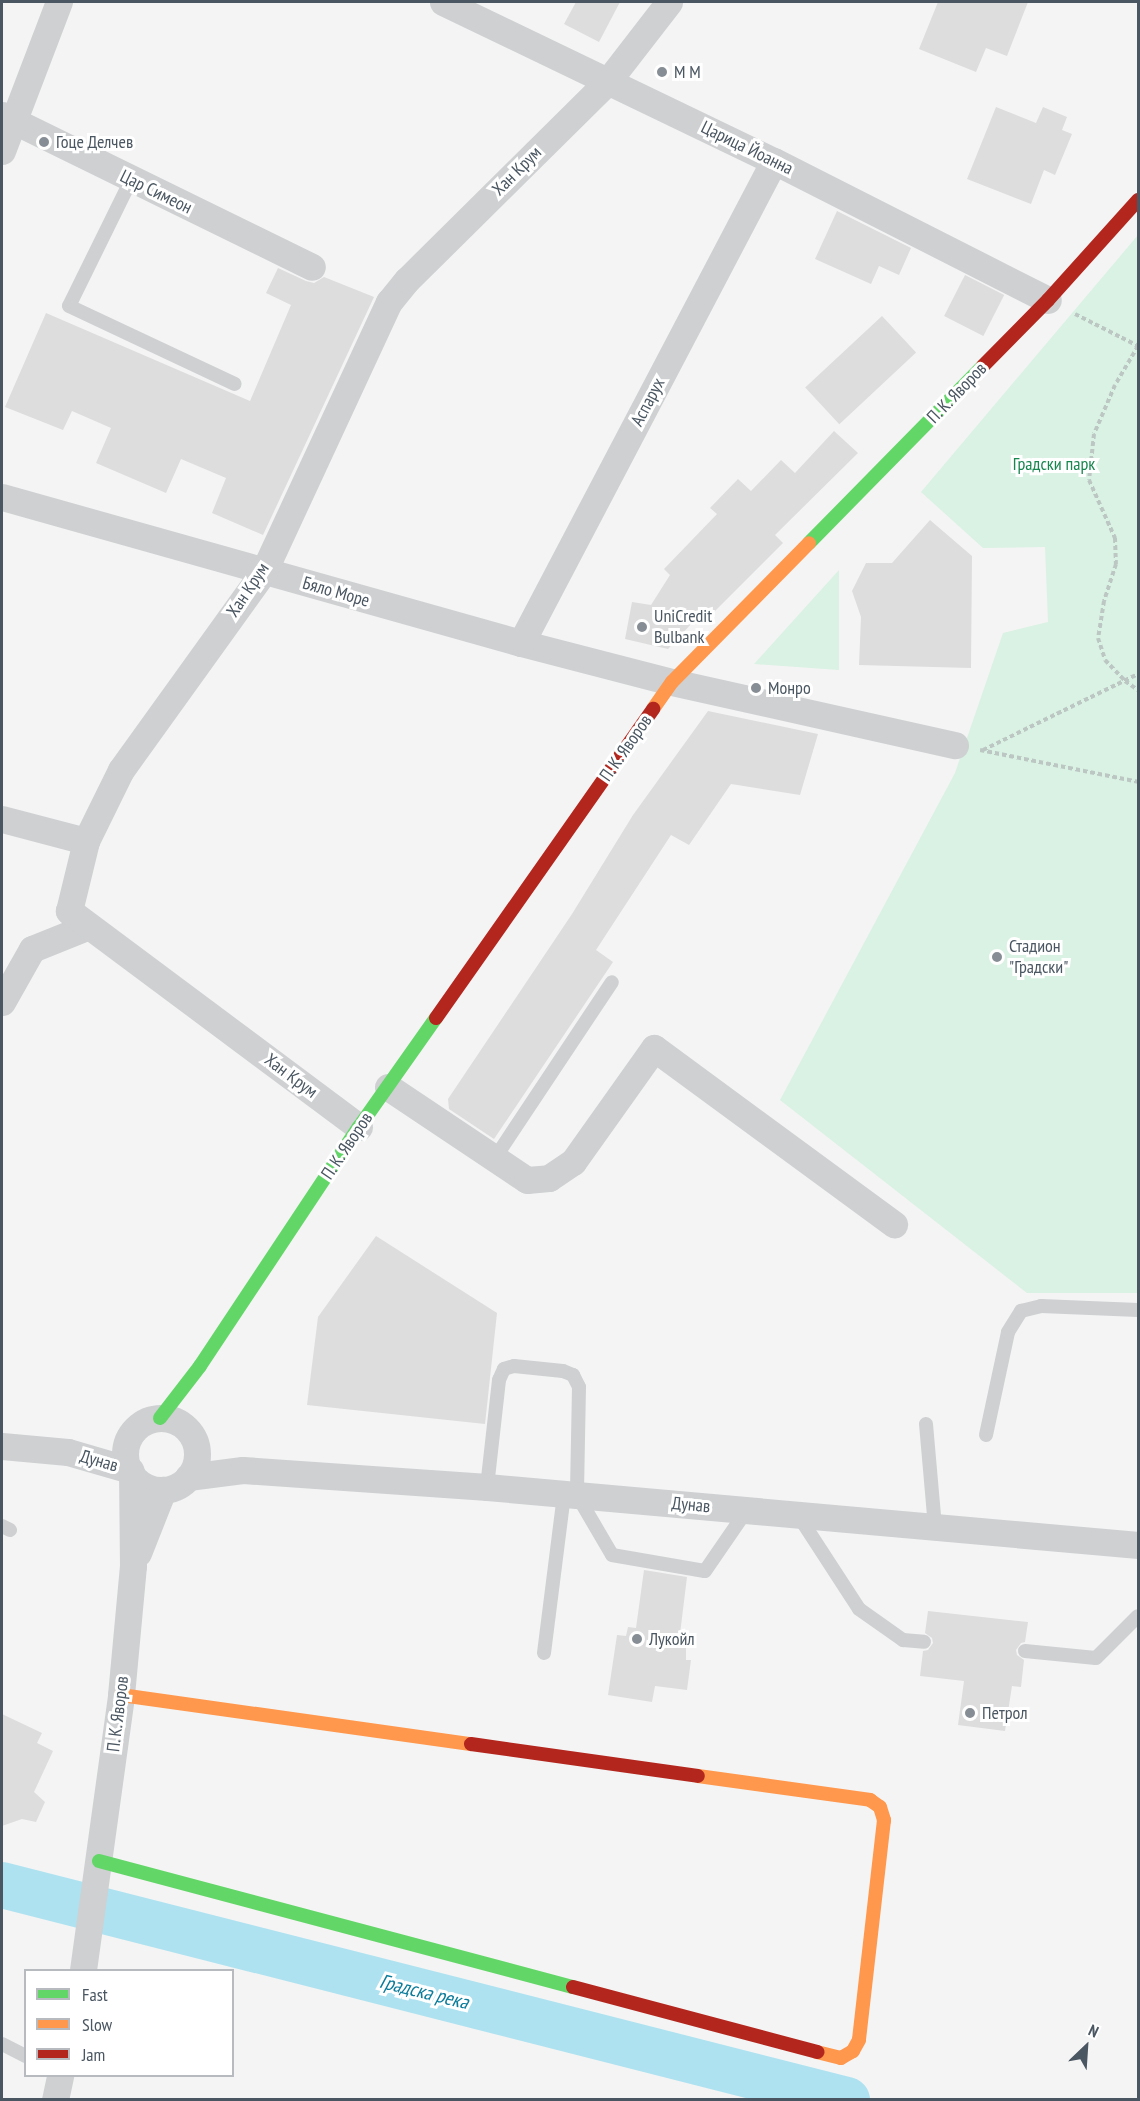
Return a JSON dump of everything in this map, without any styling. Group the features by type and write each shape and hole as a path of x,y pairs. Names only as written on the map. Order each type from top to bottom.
{"street":[{"path":"2,151 7,117 59,2"},
{"name":"Царица Йоанна","path":"443,2 774,161 1048,300"},
{"name":"Хан Крум","path":"359,1126 69,911 86,841 121,770 264,571 388,302 407,280 608,81 669,2"},
{"name":"Цар Симеон","path":"7,117 131,180 312,267"},
{"name":"Аспарух","path":"521,644 774,161"},
{"name":"П. К. Яворов","path":"181,1432 200,1366 359,1126 672,682 1048,300 1138,200"},
{"name":"Бяло Море","path":"2,497 521,644 672,682 955,745"},
{"path":"2,819 86,841"},
{"path":"2,1002 32,949 89,926"},
{"path":"388,1087 527,1180 549,1178 573,1162 654,1048 894,1224"},
{"path":"140,1425 181,1432 196,1462 188,1477 175,1487 163,1490 152,1489 131,1473 125,1453 127,1442 140,1425"},
{"name":"Дунав","path":"181,1432 243,1470"},
{"name":"Дунав","path":"68,1452 127,1442"},
{"name":"Дунав","path":"2,1446 68,1452 131,1473"},
{"name":"Дунав","path":"188,1477 243,1470 487,1487 1138,1545"},
{"name":"П. К. Яворов","path":"85,1960 121,1695 133,1566 131,1473"},
{"name":"П. К. Яворов","path":"133,1566 163,1490"},
{"path":"99,1862 841,2058 853,2051 859,2040 884,1820 880,1807 870,1800 121,1695"},
{"path":"55,2100 60,2077"}],"lane":[{"path":"131,180 69,306 236,384"},
{"path":"495,1158 612,982"},
{"path":"986,1435 1008,1332 1021,1311 1041,1306 1138,1310"},
{"path":"487,1487 498,1380 504,1369 514,1366 563,1371 573,1375 579,1387 571,1494 544,1653"},
{"path":"926,1424 935,1527"},
{"path":"571,1494 612,1555 705,1571 747,1510"},
{"path":"798,1515 859,1609 903,1640 924,1642"},
{"path":"1024,1651 1096,1658 1138,1616"},
{"path":"2,2044 24,2055"}],"path":[{"path":"1048,300 1138,346 1115,385 1094,434 1089,480 1115,538 1116,564 1104,601 1098,638 1105,660 1125,681 1138,690"},
{"path":"982,750 1138,674"},
{"path":"955,745 1138,782"}],"green space":[{"name":"Стадион \"Градски\"","path":"1138,235 1138,1293 1027,1293 780,1100 955,773 1003,633 1048,622 1045,547 983,548 921,492"},
{"path":"839,570 839,670 754,664"}],"building":[{"path":"576,2 620,2 599,42 564,24"},
{"path":"938,2 1028,2 1007,56 986,48 976,72 919,49"},
{"path":"996,107 1036,123 1043,107 1067,117 1062,130 1072,134 1055,175 1044,170 1031,204 967,179"},
{"path":"837,211 911,248 899,275 879,266 871,284 815,259"},
{"path":"278,268 314,283 324,277 374,297 263,535 212,513 226,478 181,459 166,493 96,463 111,428 72,411 63,430 5,407 46,313 250,401 291,305 266,293"},
{"path":"965,275 1004,295 983,336 944,316"},
{"path":"882,316 916,353 839,424 805,388"},
{"path":"834,431 858,453 775,535 783,543 711,615 705,609 668,649 625,639 632,602 651,605 670,575 664,569 717,514 710,508 738,479 751,491 781,460 795,473"},
{"path":"930,520 972,556 971,668 859,665 861,617 852,591 866,563 892,563"},
{"path":"708,711 818,734 800,795 731,784 689,845 671,835 596,950 613,962 494,1139 449,1109 448,1099 572,914 633,815"},
{"path":"376,1236 497,1313 485,1424 307,1405 318,1317"},
{"path":"644,1570 687,1577 680,1634 686,1635 686,1660 691,1660 687,1690 655,1686 652,1702 608,1695 617,1635 626,1636 628,1627 636,1628"},
{"path":"928,1611 1028,1622 1025,1642 1021,1643 1016,1650 1017,1655 1024,1660 1021,1687 1012,1686 1005,1731 958,1725 964,1681 920,1676 923,1651 928,1650 933,1643 932,1638 925,1633"},
{"path":"2,1714 42,1733 37,1743 53,1751 34,1792 45,1802 36,1822 22,1819 2,1826"}],"waterway":[{"name":"Градска река","path":"2,1885 847,2100"}],"traffic: fast":[{"path":"809,543 983,366"},
{"path":"160,1418 200,1366 359,1127 436,1018"},
{"path":"99,1861 573,1987"}],"traffic: slow":[{"path":"653,709 672,682 809,543"},
{"path":"121,1695 471,1744"},
{"path":"698,1776 870,1800 880,1807 884,1820 859,2040 853,2051 841,2058 817,2052"}],"traffic: jam":[{"path":"983,366 1048,300 1138,200"},
{"path":"436,1018 653,709"},
{"path":"471,1744 698,1776"},
{"path":"573,1987 817,2052"}],"place":[{"name":"M M","path":"662,72"},
{"name":"Гоце Делчев","path":"44,142"},
{"name":"UniCredit Bulbank","path":"642,627"},
{"name":"Монро","path":"756,688"},
{"name":"Стадион \"Градски\"","path":"997,957"},
{"name":"Лукойл","path":"637,1639"},
{"name":"Петрол","path":"970,1713"}],"park label":[{"name":"Градски парк","path":"1054,464"}]}
